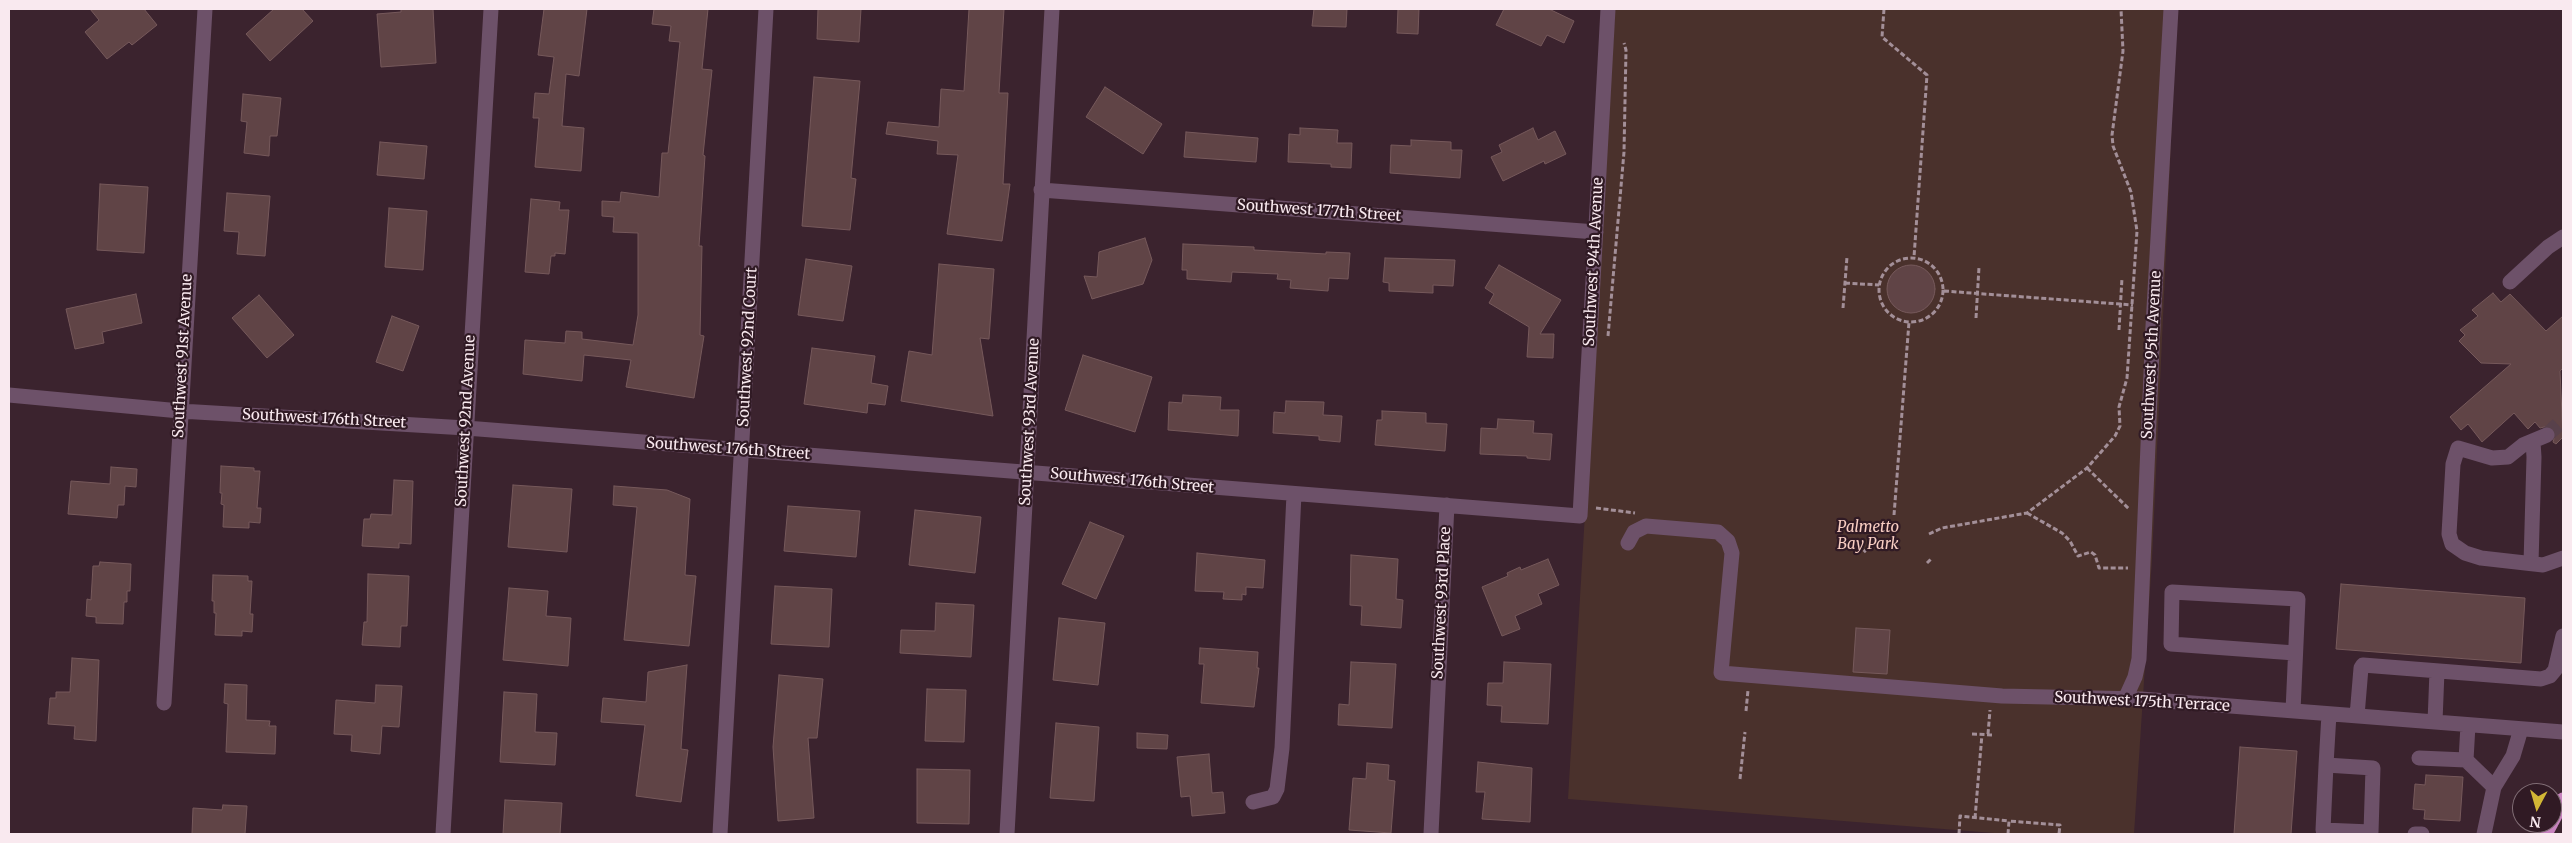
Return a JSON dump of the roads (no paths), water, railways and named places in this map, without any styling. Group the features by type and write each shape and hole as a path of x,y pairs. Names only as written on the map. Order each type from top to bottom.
{"street":[{"name":"Southwest 91st Avenue","path":"164,703 205,9"},
{"name":"Southwest 92nd Avenue","path":"443,834 491,9"},
{"name":"Southwest 92nd Court","path":"720,834 766,9"},
{"name":"Southwest 93rd Avenue","path":"1007,834 1052,9"},
{"name":"Southwest 94th Avenue","path":"1580,516 1608,9"},
{"name":"Southwest 95th Avenue","path":"2125,698 2135,678 2139,660 2153,326 2171,9"},
{"name":"Southwest 177th Street","path":"1041,190 1596,232"},
{"path":"2510,282 2548,247 2563,236"},
{"name":"Southwest 176th Street","path":"9,396 180,410 466,428 1447,505"},
{"path":"2547,435 2523,445 2508,457 2492,458 2458,448 2453,464 2449,534 2452,544 2465,554 2481,558 2543,565 2563,558"},
{"path":"2531,563 2533,442"},
{"path":"1253,802 1273,797 1277,790 1282,748 1294,494"},
{"name":"Southwest 93rd Place","path":"1431,834 1447,505 1580,516"},
{"name":"Southwest 175th Terrace","path":"1628,543 1634,532 1646,526 1718,532 1728,540 1732,553 1721,673 2002,696 2125,698 2563,732"},
{"path":"2294,711 2298,599 2172,592 2171,644 2295,653"},
{"path":"2357,716 2362,666 2541,679 2550,676 2555,670 2563,636"},
{"path":"2435,722 2437,671"},
{"path":"2326,765 2373,768 2371,832 2322,830 2326,765 2330,714"},
{"path":"2466,760 2468,725"},
{"path":"2484,834 2494,788 2513,756 2522,729"},
{"path":"2419,758 2466,760 2494,788"}],"tunnel":[{"path":"2547,435 2563,420"}],"park label":[{"name":"Palmetto Bay Park","path":"1868,536"}]}
